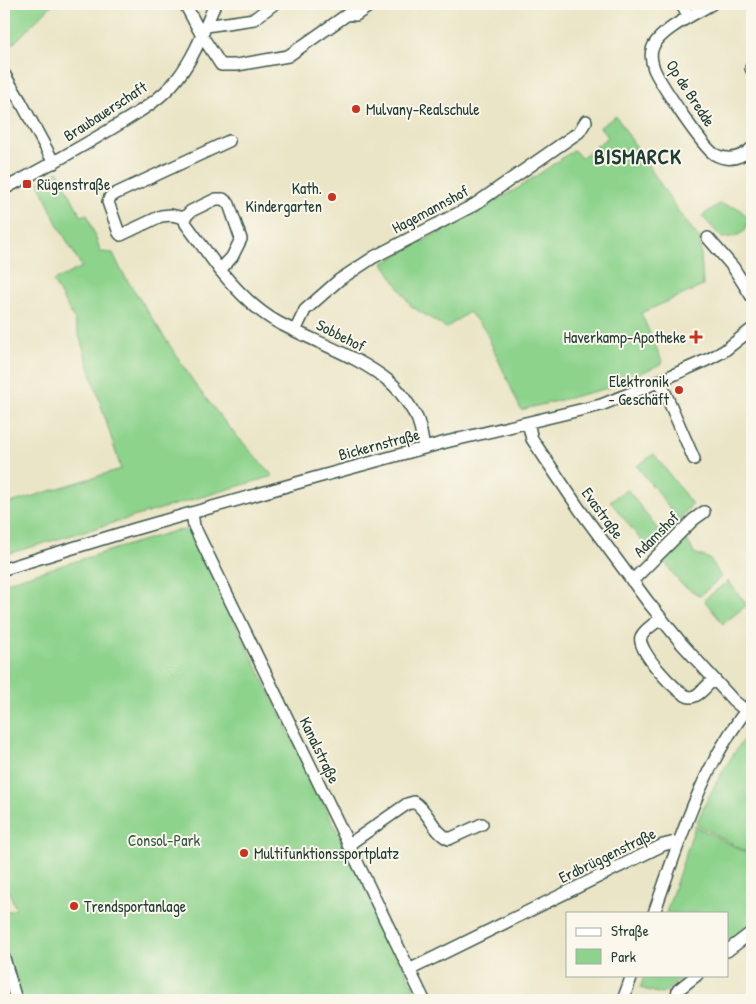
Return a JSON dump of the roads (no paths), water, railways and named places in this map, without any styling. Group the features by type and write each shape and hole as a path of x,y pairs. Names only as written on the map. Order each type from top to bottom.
{"street":[{"path":"185,4 204,31 221,65 237,65 288,56 348,14 356,15 372,4"},
{"name":"Braubauerschaft","path":"4,189 54,163 136,114 156,99 176,80 187,64 215,4"},
{"path":"204,31 254,19 274,4"},
{"path":"681,4 689,16"},
{"name":"Op de Bredde","path":"712,4 689,16 658,39 652,49 651,60 664,88 713,154 726,158 738,158 752,148"},
{"path":"4,74 22,102 54,163"},
{"name":"Hagemannshof","path":"295,331 305,310 339,280 374,257 474,205 579,132 586,120"},
{"path":"220,270 232,257 241,239 229,204 223,199 216,199 191,210 184,218 171,214 161,216 122,235 119,233 108,202 110,197 124,189 229,140"},
{"name":"Sobbehof","path":"184,218 186,224 231,284 254,306 278,322 362,364 391,382 406,400 418,420 424,448"},
{"path":"708,238 733,267 752,297"},
{"name":"Bickernstraße","path":"4,569 192,513 424,448 601,405 660,381 724,351 752,329"},
{"path":"660,381 694,459"},
{"name":"Evastraße","path":"528,422 532,439 661,619 714,679 749,707"},
{"name":"Adamshof","path":"632,581 693,520 704,512"},
{"name":"Kanalstraße","path":"192,513 194,526 424,1000"},
{"path":"661,619 641,635 640,641 642,650 656,667 680,693 687,697 696,696 714,679"},
{"name":"Erdbrüggenstraße","path":"409,970 663,845 679,840 710,767 749,707"},
{"path":"348,845 407,804 414,802 423,807 442,836 449,839 482,824"},
{"path":"654,912 679,840"},
{"path":"728,950 752,932"},
{"path":"4,958 16,1000"},
{"path":"623,1000 632,976"},
{"path":"680,1000 677,995 678,990 696,976"}],"place":[{"name":"Mulvany-Realschule","path":"356,109"},
{"name":"Rügenstraße","path":"27,184"},
{"name":"Kath. Kindergarten","path":"332,197"},
{"name":"Haverkamp-Apotheke","path":"696,337"},
{"name":"Elektronik - Geschäft","path":"679,390"},
{"name":"Multifunktionssportplatz","path":"244,853"},
{"name":"Trendsportanlage","path":"74,906"}],"district":[{"name":"BISMARCK","path":"638,156"}],"park label":[{"name":"Consol-Park","path":"164,840"}]}
